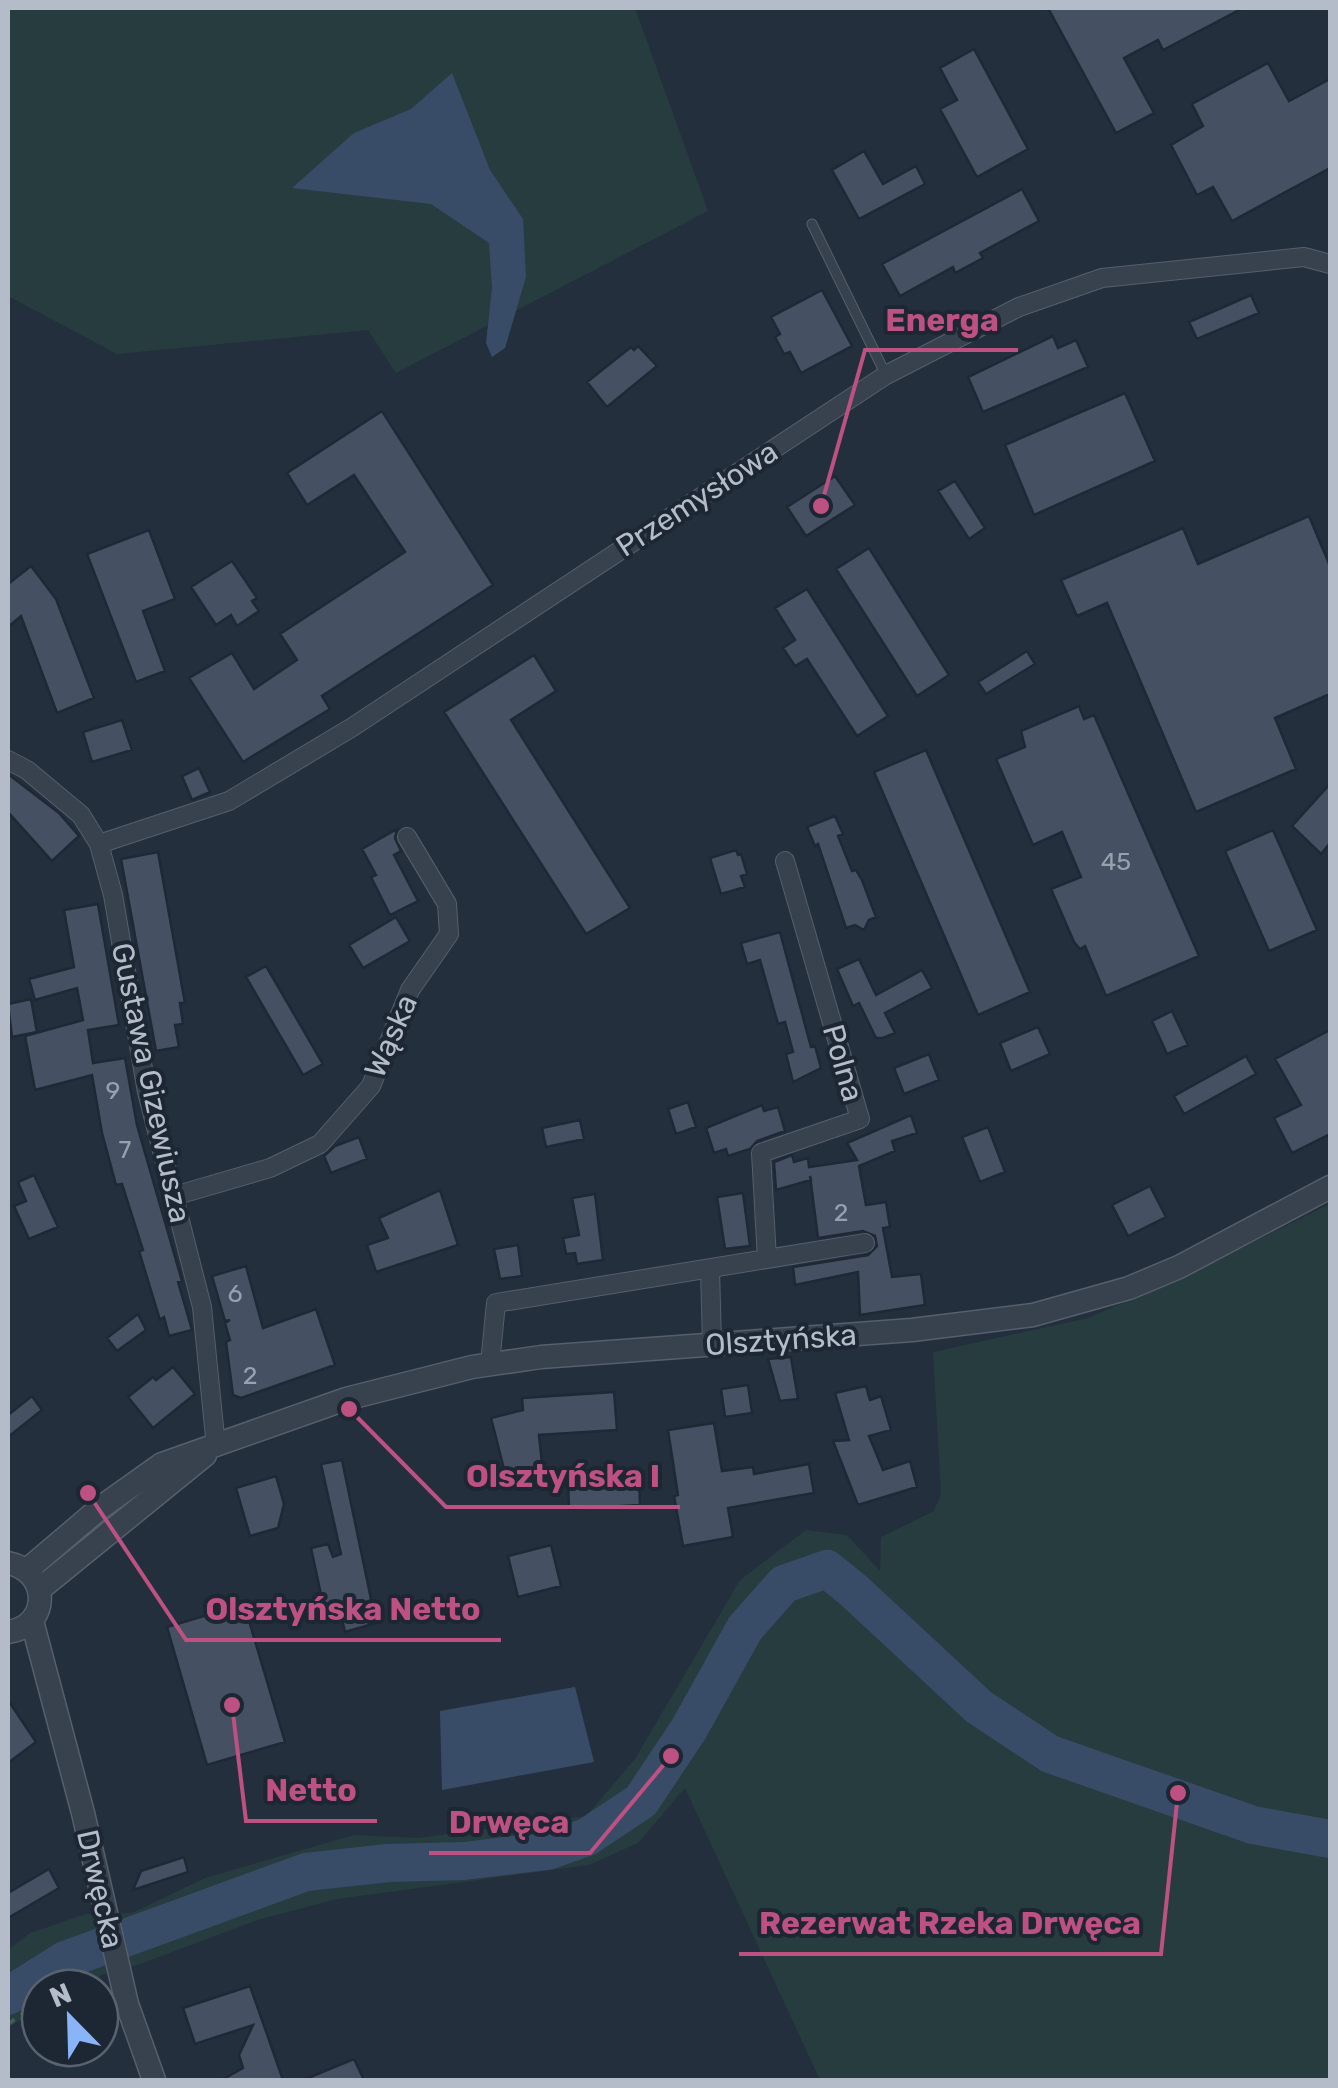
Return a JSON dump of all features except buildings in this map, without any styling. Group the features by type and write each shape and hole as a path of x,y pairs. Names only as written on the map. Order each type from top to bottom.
{"street":[{"name":"Przemysłowa","path":"100,844 229,801 336,737 886,375 1019,307 1102,278 1304,257 1330,264"},
{"name":"Gustawa Gizewiusza","path":"8,760 81,815 100,844 113,895 147,1092 202,1307 216,1447"},
{"name":"Wąska","path":"174,1196 270,1168 320,1144 371,1086 410,990 450,934 447,904 407,836"},
{"name":"Polna","path":"767,1259 761,1152 860,1120 785,861"},
{"name":"Olsztyńska","path":"25,1574 100,1508 162,1464 319,1408 490,1364 984,1323 1086,1302 1179,1267 1330,1187"},
{"path":"490,1364 496,1303 865,1242"},
{"path":"710,1268 712,1344"},
{"path":"18,1628 40,1605 25,1574"},
{"name":"Drwęcka","path":"18,1628 51,1697 84,1813 106,1917 110,1968"},
{"name":"Drwęcka","path":"120,1993 154,2080"}],"lane":[{"path":"812,224 886,375"}],"green space":[{"path":"8,8 635,8 708,211 396,373 368,330 117,354 8,296"},
{"path":"1330,1204 1330,2080 820,2080 685,1788 638,1843 589,1865 337,1899 257,1920 120,1970 20,1968 20,2020 8,2028 8,1950 30,1933 86,1914 132,1913 205,1878 354,1835 417,1838 586,1816 635,1759 740,1580 806,1530 847,1535 880,1571 881,1537 934,1511 941,1494 933,1352 1088,1318 1185,1276"}],"water":[{"path":"452,73 490,170 523,219 526,277 505,348 492,357 486,343 492,288 489,243 431,204 292,188 354,133 411,109"},
{"path":"575,1687 594,1762 442,1790 440,1711"}],"waterway":[{"path":"8,1996 65,1960 306,1872 547,1851 587,1837 641,1801 689,1729 745,1628 784,1584 827,1569 979,1707 1050,1754 1253,1825 1330,1839"}],"place":[{"name":"Energa","path":"821,506"},
{"name":"Olsztyńska I","path":"349,1409"},
{"name":"Olsztyńska Netto","path":"88,1493"},
{"name":"Netto","path":"232,1705"},
{"name":"Drwęca","path":"671,1756"},
{"name":"Rezerwat Rzeka Drwęca","path":"1178,1793"}]}
